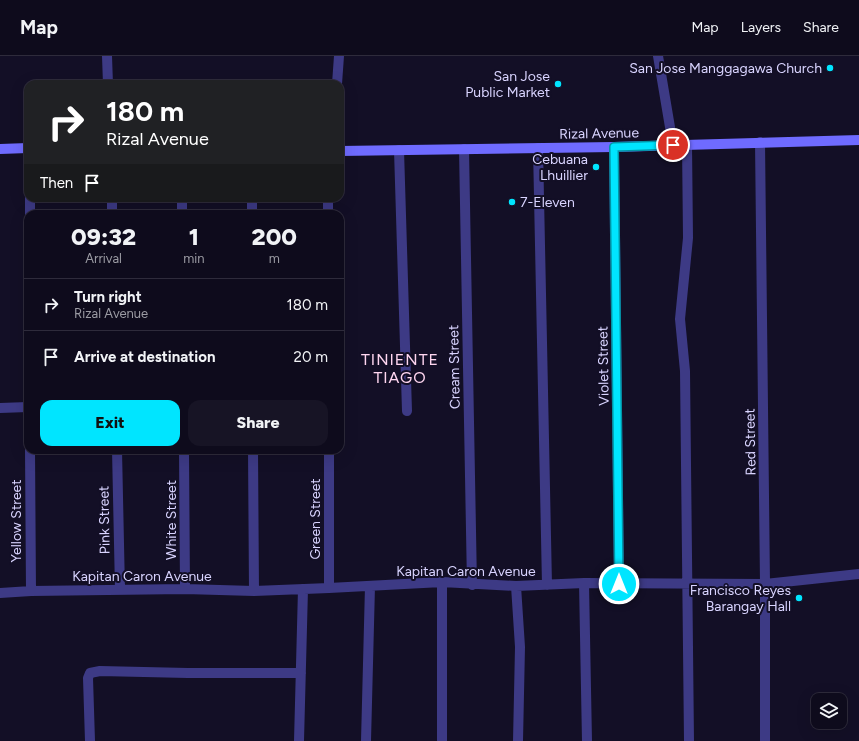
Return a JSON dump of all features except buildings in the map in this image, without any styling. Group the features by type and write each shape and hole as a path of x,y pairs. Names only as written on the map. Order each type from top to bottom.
{"main road":[{"name":"Rizal Avenue","path":"344,151 614,147 859,140"},
{"path":"0,149 24,148"}],"street":[{"path":"107,56 108,80"},
{"path":"337,80 339,56"},
{"path":"658,56 673,145"},
{"name":"Red Street","path":"760,142 765,584 765,741"},
{"path":"687,144 688,238 680,319 685,371 686,584 689,741"},
{"name":"Violet Street","path":"614,147 619,584"},
{"path":"538,148 547,585"},
{"name":"Cream Street","path":"464,149 472,585"},
{"path":"399,150 407,412"},
{"path":"0,408 24,407"},
{"name":"Yellow Street","path":"30,454 31,591"},
{"name":"Pink Street","path":"117,454 120,590"},
{"name":"White Street","path":"184,454 185,589"},
{"path":"253,454 254,591"},
{"name":"Green Street","path":"329,454 329,588"},
{"name":"Kapitan Caron Avenue","path":"0,593 31,591 185,589 254,591 442,582 472,585 516,586 584,584 765,584 859,574"},
{"path":"442,582 442,741"},
{"path":"584,584 587,741"},
{"path":"366,741 370,586"},
{"path":"516,586 520,647 518,741"},
{"path":"299,741 303,589"},
{"path":"90,741 88,678 90,673 100,671 301,673"}],"place":[{"name":"San Jose Manggagawa Church","path":"830,68"},
{"name":"San Jose Public Market","path":"558,84"},
{"name":"Cebuana Lhuillier","path":"596,167"},
{"name":"7-Eleven","path":"512,202"},
{"name":"Francisco Reyes Barangay Hall","path":"799,598"}],"district":[{"name":"TINIENTE TIAGO","path":"400,368"}],"route":[{"path":"619,584 614,147 673,145"}]}
